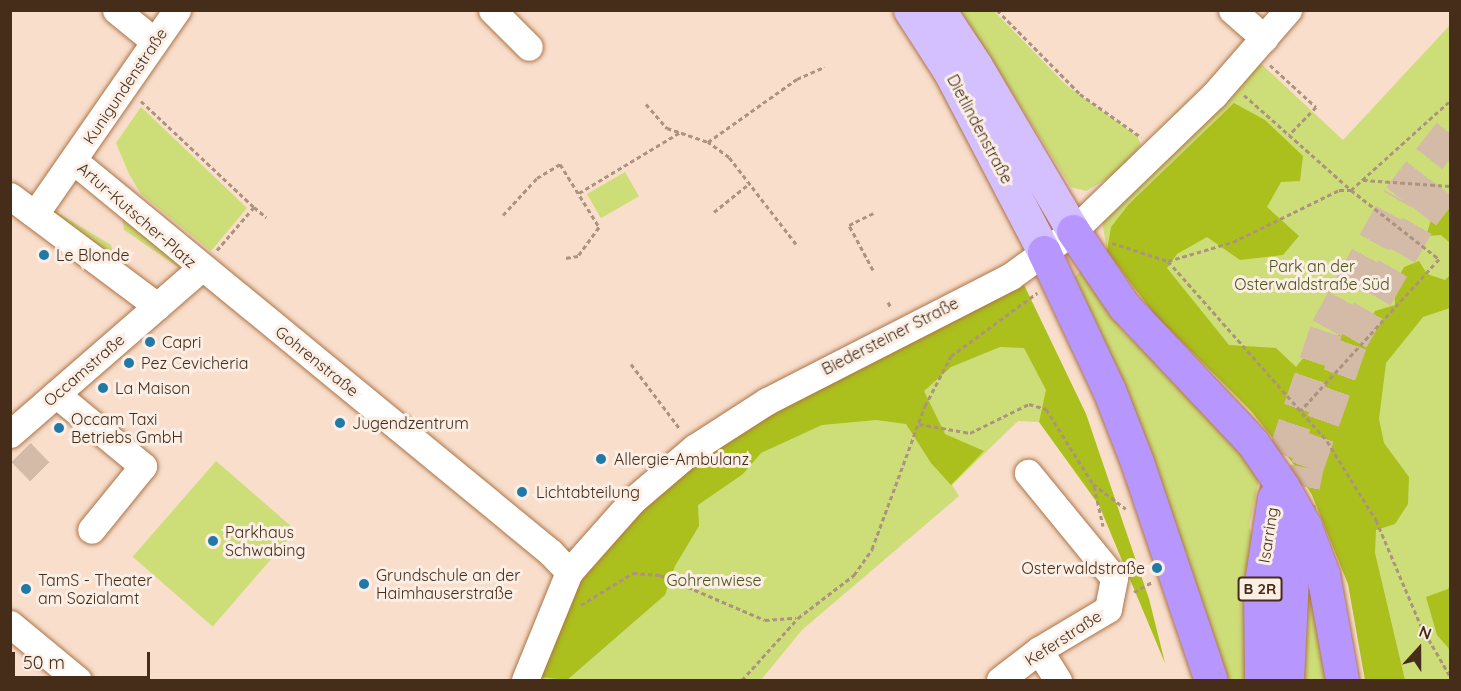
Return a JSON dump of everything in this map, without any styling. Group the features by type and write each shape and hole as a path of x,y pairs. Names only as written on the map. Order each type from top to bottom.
{"highway":[{"path":"1073,231 1124,306 1253,443 1284,487 1305,526 1323,573 1342,681"},
{"path":"1044,252 1109,390 1137,462 1211,681"},
{"name":"Isarring","path":"1261,681 1260,589 1274,498"},
{"name":"Isarring","path":"1287,681 1293,535"}],"main road":[{"name":"Dietlindenstraße","path":"910,10 950,72 1044,252"},
{"name":"Dietlindenstraße","path":"939,10 976,66 1073,231"}],"street":[{"path":"116,10 154,41"},
{"name":"Kunigundenstraße","path":"74,161 177,10"},
{"path":"492,10 529,47"},
{"path":"1232,10 1264,49"},
{"name":"Biedersteiner Straße","path":"525,681 569,572 632,501 694,448 767,401 1011,276 1073,231 1159,151 1227,80 1264,49 1288,10"},
{"name":"Artur-Kutscher-Platz","path":"35,214 74,161 206,262 157,306"},
{"path":"10,196 157,306"},
{"name":"Gohrenstraße","path":"206,262 550,552 569,572"},
{"name":"Occamstraße","path":"14,442 56,394 157,306"},
{"path":"56,394 143,466 91,530"},
{"name":"Keferstraße","path":"1000,681 1039,650 1108,609 1114,578 1028,473"},
{"path":"10,624 78,681"},
{"path":"1039,650 1058,681"}],"path":[{"path":"997,10 1080,94 1159,151"},
{"path":"1264,49 1316,107 1289,135"},
{"path":"708,142 797,79 824,67"},
{"path":"1227,80 1351,190 1439,259 1301,410"},
{"path":"140,100 266,217"},
{"path":"1168,261 1233,242 1339,190 1351,190 1450,101"},
{"path":"646,104 660,123 679,133 708,142 729,158 796,244"},
{"path":"579,193 679,133"},
{"path":"503,215 537,178 560,164 599,227 578,256 565,258"},
{"path":"1362,180 1450,186"},
{"path":"714,212 750,183"},
{"path":"206,262 254,207"},
{"path":"873,270 849,225 874,213"},
{"path":"1073,231 1168,261 1301,410 1353,478 1391,553 1421,626 1450,676"},
{"path":"742,681 798,618 854,575 872,549 920,424 951,356 1044,288"},
{"path":"888,302 891,308"},
{"path":"631,364 683,433"},
{"path":"920,424 970,433 1029,404 1046,409 1093,484 1133,514"},
{"path":"578,607 633,573 660,575 765,620 798,618"},
{"path":"1142,587 1148,585"}],"green space":[{"path":"961,11 994,11 1066,85 1137,136 1141,145 1117,173 1086,191 1071,187"},
{"name":"Park an der Osterwaldstraße Süd","path":"1450,25 1450,680 1365,680 1348,584 1312,495 1292,462 1251,411 1136,291 1107,251 1102,221 1256,59 1343,140"},
{"path":"1234,103 1265,120 1303,156 1300,181 1281,182 1267,207 1299,236 1283,255 1240,260 1207,237 1177,254 1167,268 1229,345 1276,348 1296,367 1304,357 1322,362 1336,337 1351,327 1367,326 1375,311 1395,305 1394,285 1404,267 1419,261 1427,274 1445,280 1450,275 1450,308 1423,317 1386,363 1379,419 1384,443 1409,477 1408,504 1395,524 1376,530 1375,553 1405,680 1365,680 1348,584 1312,495 1292,462 1251,411 1154,314 1107,251 1111,227 1129,204"},
{"path":"141,107 247,208 211,251 141,194 129,174 116,143"},
{"path":"625,172 639,196 601,218 587,194"},
{"path":"50,208 111,245 116,264 48,211"},
{"path":"1450,208 1450,243 1441,235 1426,236 1432,217"},
{"path":"121,211 179,263 178,267 124,230"},
{"path":"1082,271 1122,330 1218,423 1260,474 1249,527 1254,540 1250,680 1224,680 1070,280"},
{"name":"Gohrenwiese","path":"1024,285 1086,414 1149,599 1165,663 1099,505 1039,422 1018,421 952,485 959,496 802,630 761,680 539,680 644,509"},
{"path":"1024,285 1086,414 1149,599 1165,663 1099,505 1039,422 1046,390 1024,348 1000,347 951,367 924,391 945,434 984,451 951,485 931,463 906,424 876,420 822,425 761,453 743,474 698,505 699,526 675,566 665,595 567,680 540,677 574,589 644,509 697,462 783,408"},
{"path":"216,461 296,531 213,626 133,557"},
{"path":"1304,565 1330,680 1296,680"},
{"path":"1450,584 1450,650 1437,635 1426,597 1448,589"}],"tunnel":[{"path":"1274,498 1284,455 1327,328 1399,197 1450,132"},
{"path":"1294,534 1307,467 1352,339 1423,215 1450,180"},
{"path":"21,452 44,476"}],"place":[{"name":"Le Blonde","path":"44,255"},
{"name":"Capri","path":"150,342"},
{"name":"Pez Cevicheria","path":"129,363"},
{"name":"La Maison","path":"103,388"},
{"name":"Jugendzentrum","path":"340,423"},
{"name":"Occam Taxi Betriebs GmbH","path":"59,428"},
{"name":"Allergie-Ambulanz","path":"601,459"},
{"name":"Lichtabteilung","path":"522,492"},
{"name":"Parkhaus Schwabing","path":"213,541"},
{"name":"Osterwaldstraße","path":"1157,568"},
{"name":"Grundschule an der Haimhauserstraße","path":"364,584"},
{"name":"TamS - Theater am Sozialamt","path":"26,589"}]}
